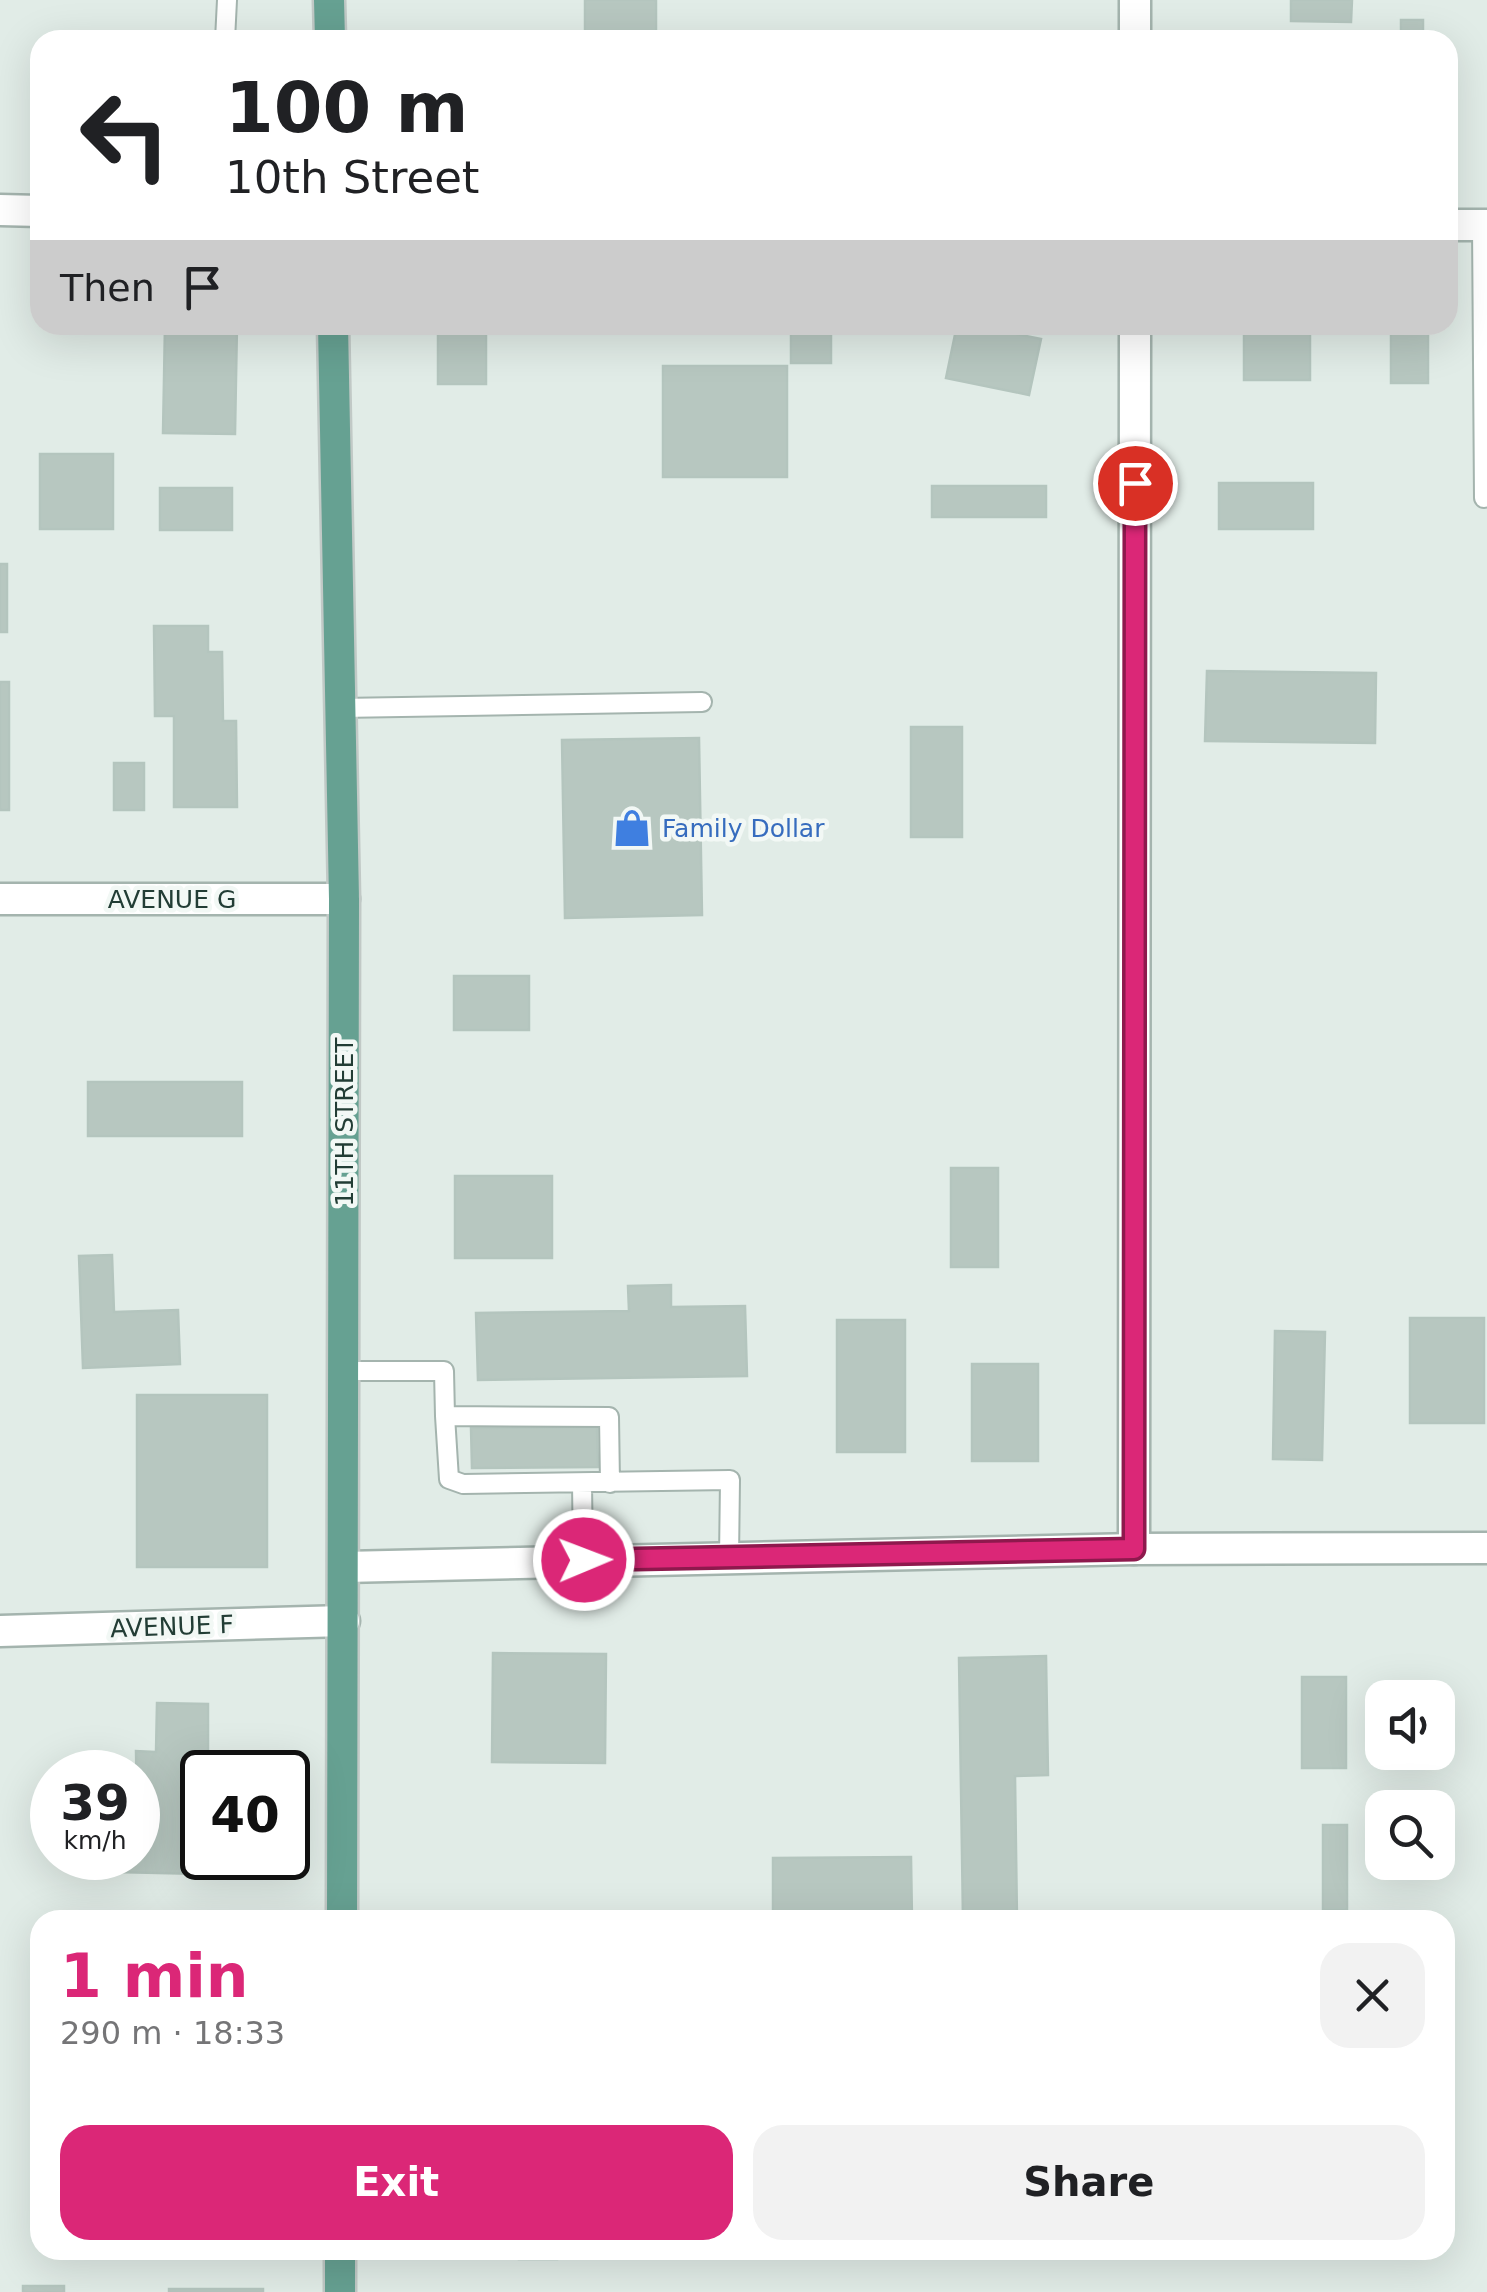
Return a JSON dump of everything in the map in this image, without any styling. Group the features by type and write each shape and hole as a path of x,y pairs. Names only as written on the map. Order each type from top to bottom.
{"main road":[{"path":"330,0 330,30"},
{"name":"11TH STREET","path":"333,335 344,899 342,1910"},
{"path":"340,2260 340,2292"}],"street":[{"path":"1134,0 1135,30"},
{"path":"0,210 30,210"},
{"path":"1458,225 1484,225"},
{"path":"1134,1549 1135,335"},
{"name":"AVENUE G","path":"0,899 344,899"},
{"path":"344,1567 1134,1549 1487,1548"},
{"name":"AVENUE F","path":"0,1631 344,1621"}],"lane":[{"path":"226,30 227,0"},
{"path":"1484,225 1484,498"},
{"path":"340,708 702,702"},
{"path":"344,1372 444,1372 449,1479 464,1484 511,1476 558,1476 582,1483 730,1480 729,1558"},
{"path":"445,1416 511,1422 610,1417 610,1483"},
{"path":"582,1483 584,1560"}],"building":[{"path":"585,0 656,0 656,30 585,30"},
{"path":"1291,0 1352,0 1351,22 1291,21"},
{"path":"1401,20 1423,20 1423,30 1401,30"},
{"path":"165,335 237,335 235,434 163,433"},
{"path":"438,335 486,335 486,384 438,384"},
{"path":"791,335 831,335 831,363 791,363"},
{"path":"955,335 1021,335 1041,339 1029,395 946,378"},
{"path":"1244,335 1310,335 1310,380 1244,380"},
{"path":"1391,335 1428,335 1428,383 1391,383"},
{"path":"663,366 787,366 787,477 663,477"},
{"path":"40,454 113,454 113,529 40,529"},
{"path":"1219,483 1313,483 1313,529 1219,529"},
{"path":"932,486 1046,486 1046,517 932,517"},
{"path":"160,488 232,488 232,530 160,530"},
{"path":"0,564 7,564 7,632 0,632"},
{"path":"154,626 208,626 208,652 222,652 223,721 236,721 237,807 174,807 174,716 155,716"},
{"path":"1207,671 1376,673 1375,743 1205,741"},
{"path":"0,682 9,682 9,810 0,810"},
{"path":"911,727 962,727 962,837 911,837"},
{"name":"Family Dollar","path":"699,738 702,915 565,918 562,740"},
{"path":"114,763 144,763 144,810 114,810"},
{"path":"454,976 529,976 529,1030 454,1030"},
{"path":"88,1082 242,1082 242,1136 88,1136"},
{"path":"951,1168 998,1168 998,1267 951,1267"},
{"path":"455,1176 552,1176 552,1258 455,1258"},
{"path":"112,1255 114,1312 178,1310 180,1364 83,1368 79,1256"},
{"path":"671,1285 671,1307 745,1306 747,1376 478,1380 476,1313 629,1311 628,1286"},
{"path":"1410,1318 1484,1318 1484,1423 1410,1423"},
{"path":"837,1320 905,1320 905,1452 837,1452"},
{"path":"1275,1331 1325,1332 1322,1460 1273,1459"},
{"path":"972,1364 1038,1364 1038,1461 972,1461"},
{"path":"137,1395 267,1395 267,1567 137,1567"},
{"path":"597,1427 598,1467 472,1468 471,1428"},
{"path":"493,1653 606,1654 605,1763 492,1762"},
{"path":"1046,1656 1048,1775 1015,1776 1017,1910 963,1910 959,1658"},
{"path":"1302,1677 1346,1677 1346,1768 1302,1768"},
{"path":"157,1703 208,1704 208,1750 180,1750 180,1874 160,1873 160,1750 156,1750"},
{"path":"1323,1825 1347,1825 1347,1910 1323,1910"},
{"path":"911,1857 912,1910 773,1910 773,1858"},
{"path":"23,2286 64,2286 64,2292 23,2292"},
{"path":"263,2289 263,2292 169,2292"}],"place":[{"name":"Family Dollar","path":"632,828"}],"route":[{"path":"584,1560 1134,1549 1135,483"}]}
